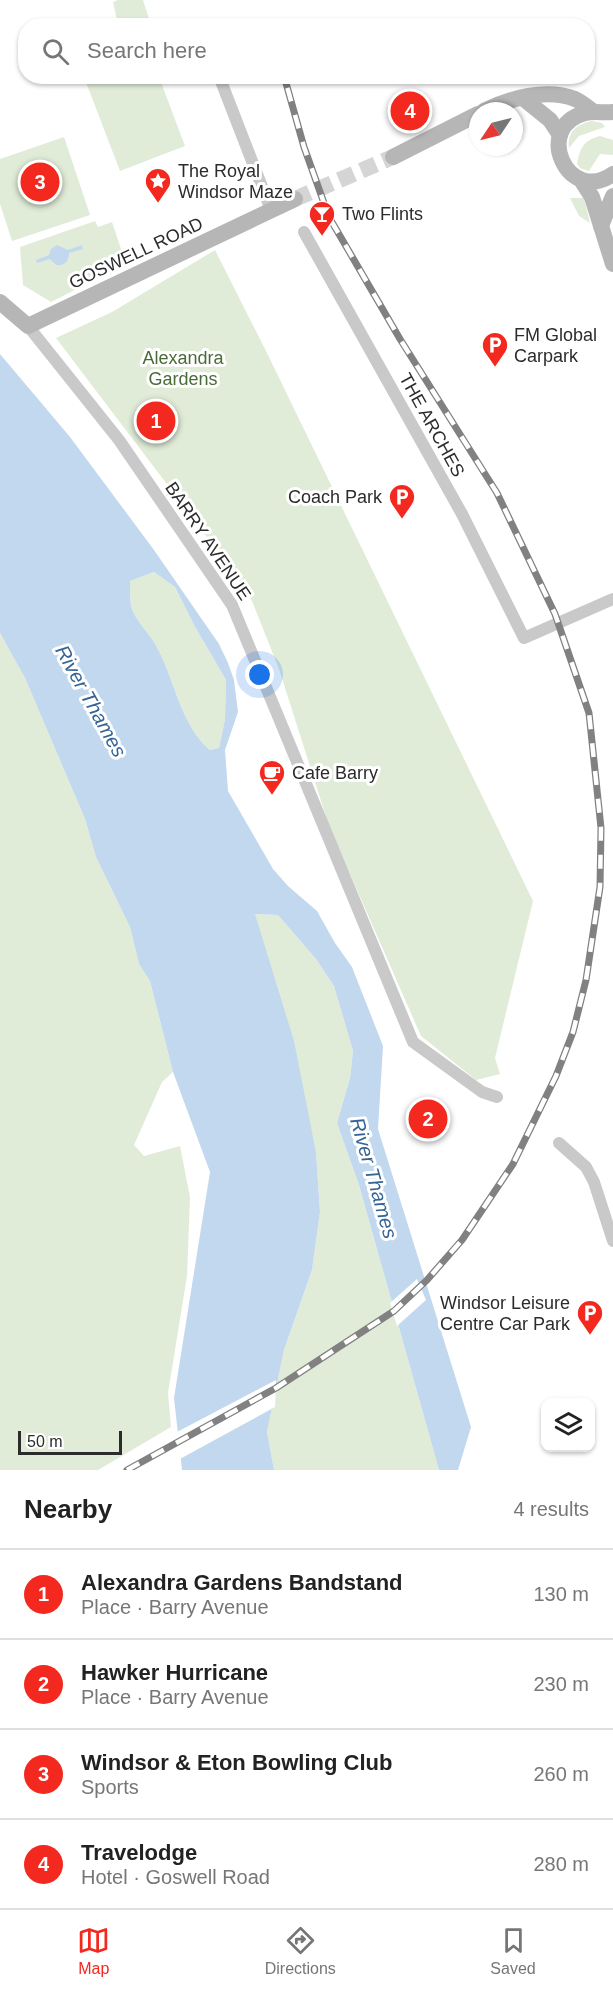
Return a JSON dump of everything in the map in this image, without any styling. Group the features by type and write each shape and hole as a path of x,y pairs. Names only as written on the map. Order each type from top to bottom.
{"street":[{"path":"222,84 272,210"},
{"path":"505,102 514,98 524,99 541,94 562,96 576,99 605,114"},
{"path":"524,99 550,120 560,135"},
{"path":"605,114 574,118 560,135 558,147 565,168 581,180 592,196 613,264"},
{"path":"393,157 469,119"},
{"path":"581,180 601,180 613,174"},
{"path":"601,226 613,196"},
{"name":"GOSWELL ROAD","path":"28,326 295,200"},
{"name":"THE ARCHES","path":"304,232 462,514 524,638 613,599"},
{"path":"0,302 28,326"},
{"name":"BARRY AVENUE","path":"28,326 119,440 232,605 413,1042 482,1092 496,1097"},
{"path":"559,1143 586,1167 594,1182 613,1241"}],"green space":[{"path":"143,0 149,18 117,18 113,2"},
{"path":"87,84 162,84 185,146 120,171"},
{"path":"592,121 602,123 605,127 579,136 569,148 571,133 582,124"},
{"path":"600,136 613,140 613,155 600,154 589,171 580,168 577,164 583,146"},
{"path":"64,137 90,215 12,241 0,204 0,159"},
{"path":"570,198 584,198 590,223 579,216"},
{"path":"95,221 98,227 112,222 126,264 51,302 23,285 20,247"},
{"name":"Alexandra Gardens","path":"215,250 533,901 495,1058 500,1074 476,1080 421,1036 329,826 279,669 252,601 226,562 56,338 112,312"},
{"path":"154,572 175,587 226,680 225,719 219,748 210,750 191,727 162,657 132,609 130,581"},
{"path":"0,633 25,678 85,819 96,857 130,927 139,964 150,981 173,1072 162,1082 134,1145 144,1156 180,1146 190,1197 187,1276 168,1393 171,1427 98,1470 0,1470"},
{"path":"254,914 278,915 316,959 334,986 353,1051 350,1078 337,1123 359,1185 439,1470 274,1470 267,1432 284,1350 312,1270 320,1212 316,1152 309,1119"}],"water":[{"path":"57,245 68,250 82,245 83,249 69,253 67,261 62,265 56,265 50,259 37,263 36,260 49,255 51,249"},
{"name":"River Thames","path":"0,354 70,437 154,550 219,644 228,663 234,680 238,712 225,750 228,791 273,869 288,886 317,911 352,967 383,1046 378,1129 471,1427 458,1470 439,1470 359,1185 337,1123 350,1078 353,1051 334,986 316,959 278,915 255,914 294,1041 316,1152 320,1212 312,1270 284,1350 267,1432 274,1470 182,1470 174,1398 210,1172 173,1072 150,981 139,964 130,927 96,857 85,819 25,678 0,633","holes":["154,572 175,587 226,680 225,719 219,748 210,750 191,727 162,657 132,609 130,581"]}],"pier":[{"path":"417,1279 426,1300 397,1326 390,1303"},
{"path":"276,1380 275,1407 178,1460 175,1433"}],"tunnel":[{"path":"295,199 393,157"}],"railway":[{"path":"127,1470 276,1388 394,1311 427,1280 462,1240 513,1164 556,1076 573,1032 586,980 600,887 601,828 589,713 555,614 497,493 400,339 329,217 304,147 286,84"}],"place":[{"name":"Travelodge","path":"410,111"},
{"name":"Windsor & Eton Bowling Club","path":"40,182"},
{"name":"The Royal Windsor Maze","path":"158,204"},
{"name":"Two Flints","path":"322,237"},
{"name":"FM Global Carpark","path":"495,368"},
{"name":"Alexandra Gardens Bandstand","path":"156,421"},
{"name":"Coach Park","path":"402,520"},
{"name":"Cafe Barry","path":"272,796"},
{"name":"Hawker Hurricane","path":"428,1119"},
{"name":"Windsor Leisure Centre Car Park","path":"590,1336"}]}
